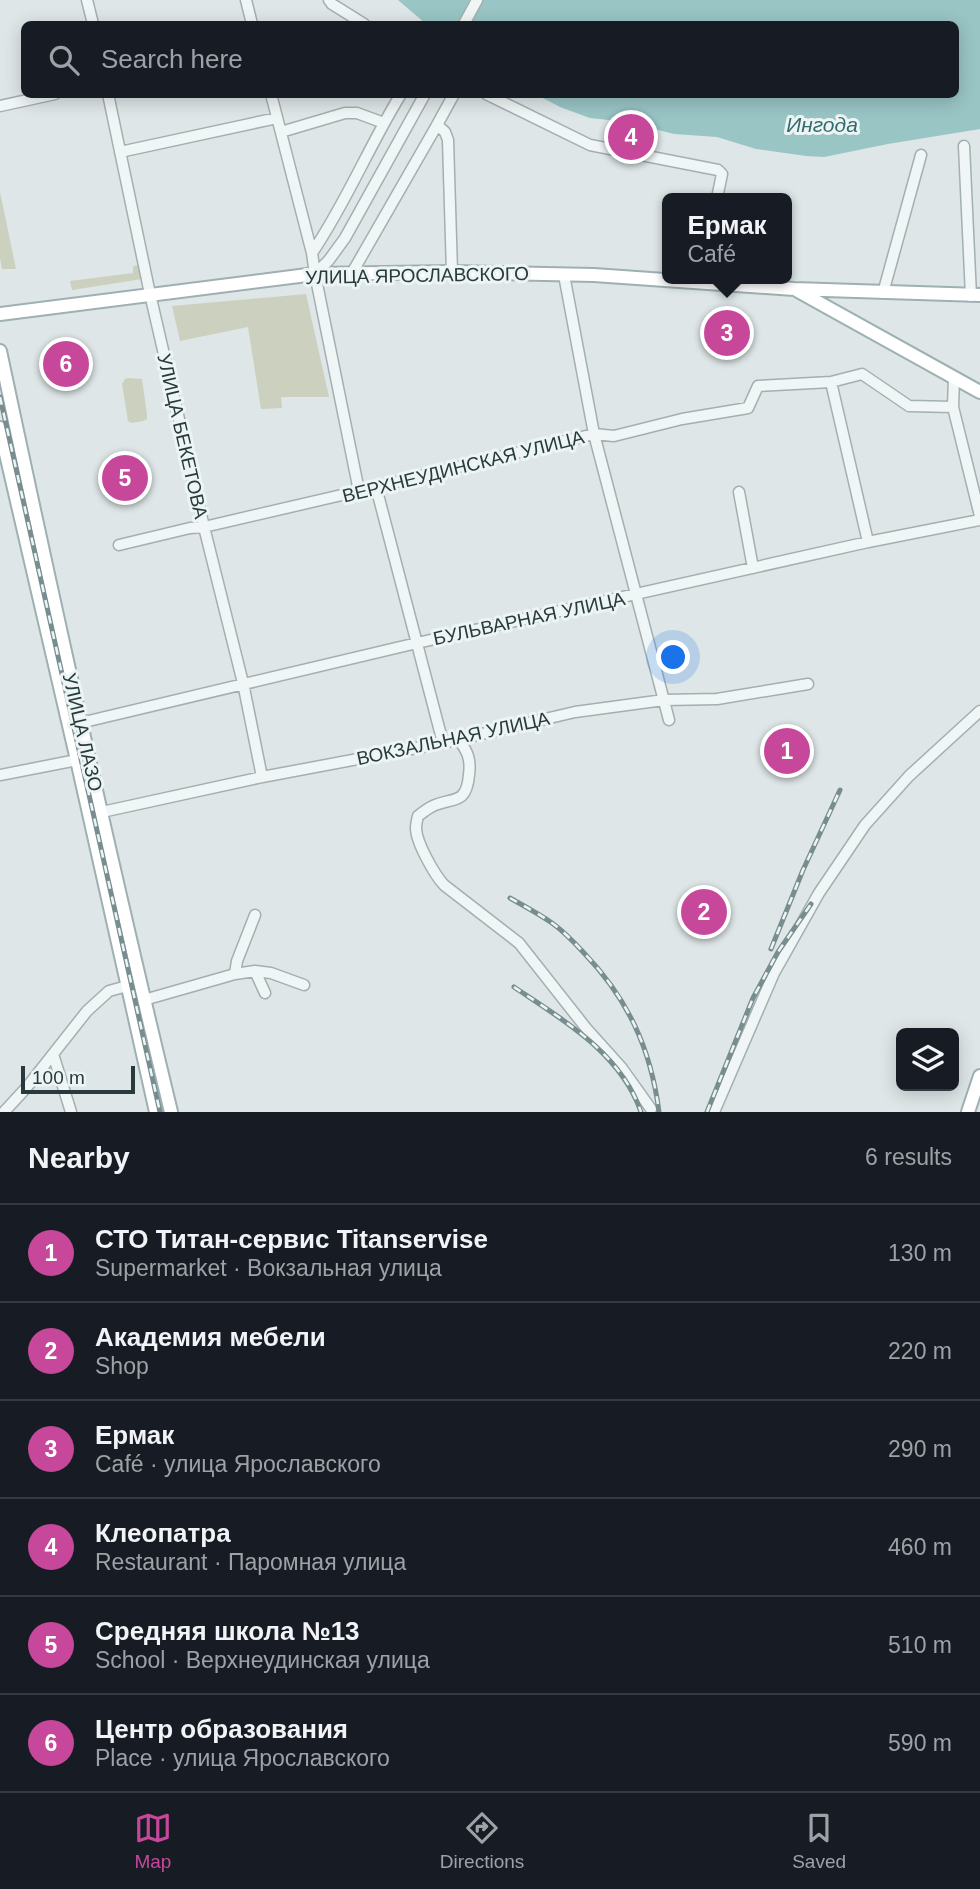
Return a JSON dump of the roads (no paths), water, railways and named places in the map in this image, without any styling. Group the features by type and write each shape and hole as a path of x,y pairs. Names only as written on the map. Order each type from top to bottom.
{"main road":[{"name":"УЛИЦА ЯРОСЛАВСКОГО","path":"0,314 315,274 452,272 662,279"},
{"name":"УЛИЦА ЯРОСЛАВСКОГО","path":"736,284 794,289 976,295"},
{"name":"УЛИЦА ЯРОСЛАВСКОГО","path":"794,289 980,392"},
{"name":"УЛИЦА ЛАЗО","path":"0,351 80,723 171,1112"},
{"name":"УЛИЦА ЛАЗО","path":"0,428 156,1112"},
{"path":"968,1112 980,1076"}],"street":[{"path":"87,0 92,21"},
{"path":"246,0 251,21"},
{"path":"329,0 359,21"},
{"path":"466,21 477,0"},
{"path":"0,106 37,98"},
{"name":"УЛИЦА БЕКЕТОВА","path":"109,98 150,294 243,683 262,777"},
{"path":"272,98 312,253 359,491"},
{"path":"312,253 330,227 399,98"},
{"path":"315,274 345,238 423,98"},
{"path":"352,273 452,98"},
{"path":"494,98 590,145 718,170 722,174 718,193"},
{"path":"281,132 345,113 357,113 384,123"},
{"path":"120,152 277,118"},
{"path":"437,125 445,132 447,140 452,272"},
{"path":"964,145 976,295"},
{"path":"883,293 921,155"},
{"path":"564,275 594,433 669,720"},
{"name":"ВЕРХНЕУДИНСКАЯ УЛИЦА","path":"119,545 376,487 594,433 614,436 682,419 748,408 758,386 831,382 862,374 909,406 953,407"},
{"path":"954,377 953,407 980,518"},
{"path":"831,382 868,542"},
{"path":"376,487 443,743"},
{"path":"739,492 754,568"},
{"name":"БУЛЬВАРНАЯ УЛИЦА","path":"80,723 417,643 980,518"},
{"name":"ВОКЗАЛЬНАЯ УЛИЦА","path":"102,813 262,777 458,740 575,712 664,700 717,699 808,684"},
{"path":"714,1112 774,973 819,893 874,815 909,776 980,710"},
{"path":"458,740 466,749 471,762 468,783 464,794 455,801 432,806 418,816 416,829 427,861 444,885 519,943 586,1028 621,1066 651,1109"},
{"path":"0,775 77,760"},
{"path":"235,974 237,961 255,915"},
{"path":"144,1000 235,974 255,971 271,973 304,985"},
{"path":"255,971 265,993"},
{"path":"4,1112 94,1005 109,991 127,986"},
{"path":"53,1054 71,1112"}],"water":[{"name":"Ингода","path":"398,0 980,0 980,129 824,157 806,156 756,149 717,137 674,134 627,122 590,118 543,98 959,98 959,21 422,21"}],"railway":[{"path":"0,397 160,1112"},
{"path":"771,949 840,790"},
{"path":"510,898 560,930 600,970 613,988 643,1046 659,1112"},
{"path":"707,1112 753,998 778,952 811,904"},
{"path":"514,987 570,1025 605,1055 620,1072 641,1112"}],"place":[{"name":"Клеопатра","path":"631,137"},
{"name":"Ермак","path":"727,333"},
{"name":"Центр образования","path":"66,364"},
{"name":"Средняя школа №13","path":"125,478"},
{"name":"СТО Титан-сервис Titanservise","path":"787,751"},
{"name":"Академия мебели","path":"704,912"}]}
